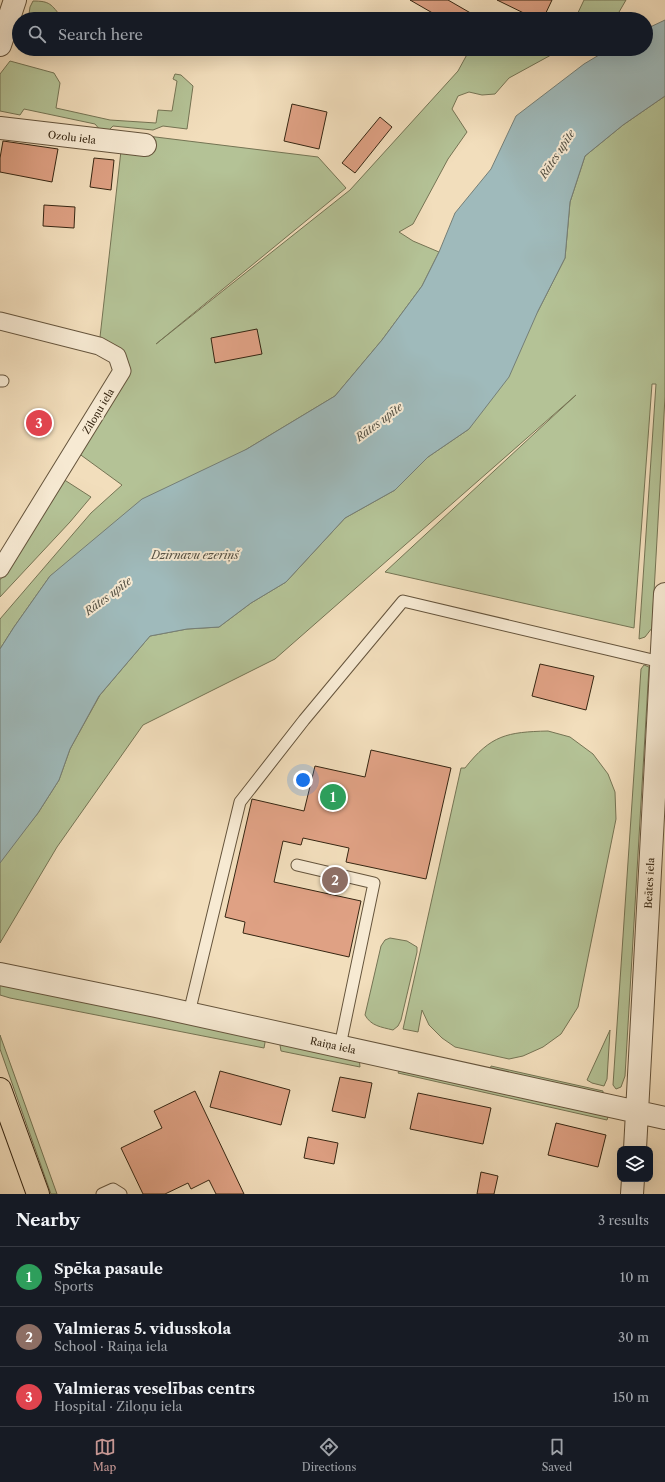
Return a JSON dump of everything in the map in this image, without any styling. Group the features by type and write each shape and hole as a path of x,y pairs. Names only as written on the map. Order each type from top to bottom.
{"main road":[{"path":"0,1089 38,1194"}],"street":[{"path":"0,45 15,0"},
{"name":"Ozolu iela","path":"0,128 145,145"},
{"name":"Ziloņu iela","path":"0,321 99,346 118,356 122,371 0,569"},
{"name":"Beātes iela","path":"635,1146 665,594"},
{"name":"Raiņa iela","path":"0,974 189,1013 665,1118"},
{"path":"632,1182 632,1194"}],"lane":[{"path":"189,1013 240,802 304,720 403,601 661,662"},
{"path":"297,865 374,883 340,1046"},
{"path":"102,1194 114,1189 121,1194"}],"green space":[{"path":"584,0 626,0 619,12 578,12"},
{"path":"33,1 43,2 50,4 57,12 29,12"},
{"path":"466,56 549,56 509,78 495,94 482,95 469,92 458,96 452,109 467,132 448,159 413,224 399,232 413,241 439,252 422,286 382,340 335,396 247,449 50,576 0,649 0,619 91,513 122,485 74,450 122,371 99,346 123,133 318,157 346,188 156,344 350,190 458,71"},
{"path":"10,61 54,73 60,83 56,108 110,120 156,123 158,110 172,111 177,81 173,79 175,74 181,75 193,86 187,129 163,126 153,130 113,126 106,133 101,131 95,124 24,109 20,115 0,111 0,74"},
{"path":"665,96 665,397 652,628 645,637 639,639 656,384 652,384 634,628 385,572 576,395 275,659 143,725 57,847 0,943 0,860 38,813 59,780 70,749 100,695 150,636 187,629 219,627 251,603 286,582 345,518 395,490 428,457 469,429 538,311 565,258 570,202 585,156 623,125"},
{"path":"63,479 91,497 70,522 0,597 0,580"},
{"path":"644,665 649,667 625,1076 621,1087 616,1089 613,1085 641,669"},
{"path":"548,731 570,737 593,754 608,774 615,792 616,819 578,1007 561,1034 543,1047 523,1056 509,1059 455,1047 442,1038 429,1025 422,1010 418,1032 403,1029 461,768 465,768 483,748 501,738 511,734"},
{"path":"390,938 407,941 417,947 401,1020 398,1026 393,1030 373,1024 365,1015 381,946 385,940"},
{"path":"0,983 266,1037 264,1048 10,998 0,995"},
{"path":"610,1030 607,1079 604,1086 587,1080"},
{"path":"0,1035 57,1194 51,1194 0,1049"},
{"path":"282,1041 359,1057 360,1067 281,1051 280,1045"},
{"path":"491,1066 603,1091 603,1095 490,1070"},
{"path":"399,1071 610,1110 607,1120 398,1073"}],"water":[{"name":"Dzirnavu ezeriņš","path":"665,20 665,96 623,125 585,156 570,202 565,258 538,311 509,377 469,429 428,457 395,490 345,518 286,582 251,603 219,627 187,629 150,636 99,696 70,749 59,780 38,813 0,863 0,649 50,576 142,499 247,449 335,396 382,340 422,286 439,252 455,213 491,169 516,116 584,64 597,56 653,56 653,26"}],"building":[{"path":"410,0 448,0 469,12 431,12"},
{"path":"497,0 552,0 546,12 522,12"},
{"path":"292,104 327,112 319,149 284,141"},
{"path":"380,117 392,127 355,173 342,163"},
{"path":"3,141 58,149 52,182 0,172 0,158"},
{"path":"94,158 114,160 111,190 90,187"},
{"path":"44,205 75,207 74,228 43,226"},
{"path":"257,329 262,354 215,363 211,338"},
{"path":"540,664 594,676 586,710 532,696"},
{"path":"371,750 451,768 426,879 346,862 349,848 303,838 301,845 283,841 274,882 361,901 349,957 243,933 245,922 225,917 252,799 304,811 315,766 365,777"},
{"path":"220,1071 290,1090 281,1125 210,1107"},
{"path":"340,1077 372,1083 365,1118 332,1111"},
{"path":"195,1091 244,1194 216,1194 209,1180 191,1189 188,1183 165,1194 143,1194 121,1148 162,1128 154,1111"},
{"path":"418,1093 491,1108 483,1144 410,1129"},
{"path":"556,1123 606,1135 598,1167 548,1155"},
{"path":"308,1137 338,1143 334,1164 304,1158"},
{"path":"481,1172 498,1176 494,1194 477,1194"}],"place":[{"name":"Valmieras veselības centrs","path":"39,423"},
{"name":"Spēka pasaule","path":"333,797"},
{"name":"Valmieras 5. vidusskola","path":"335,880"}],"water label":[{"name":"Rātes upīte","path":"557,154"},
{"name":"Rātes upīte","path":"379,422"},
{"name":"Rātes upīte","path":"108,596"}]}
